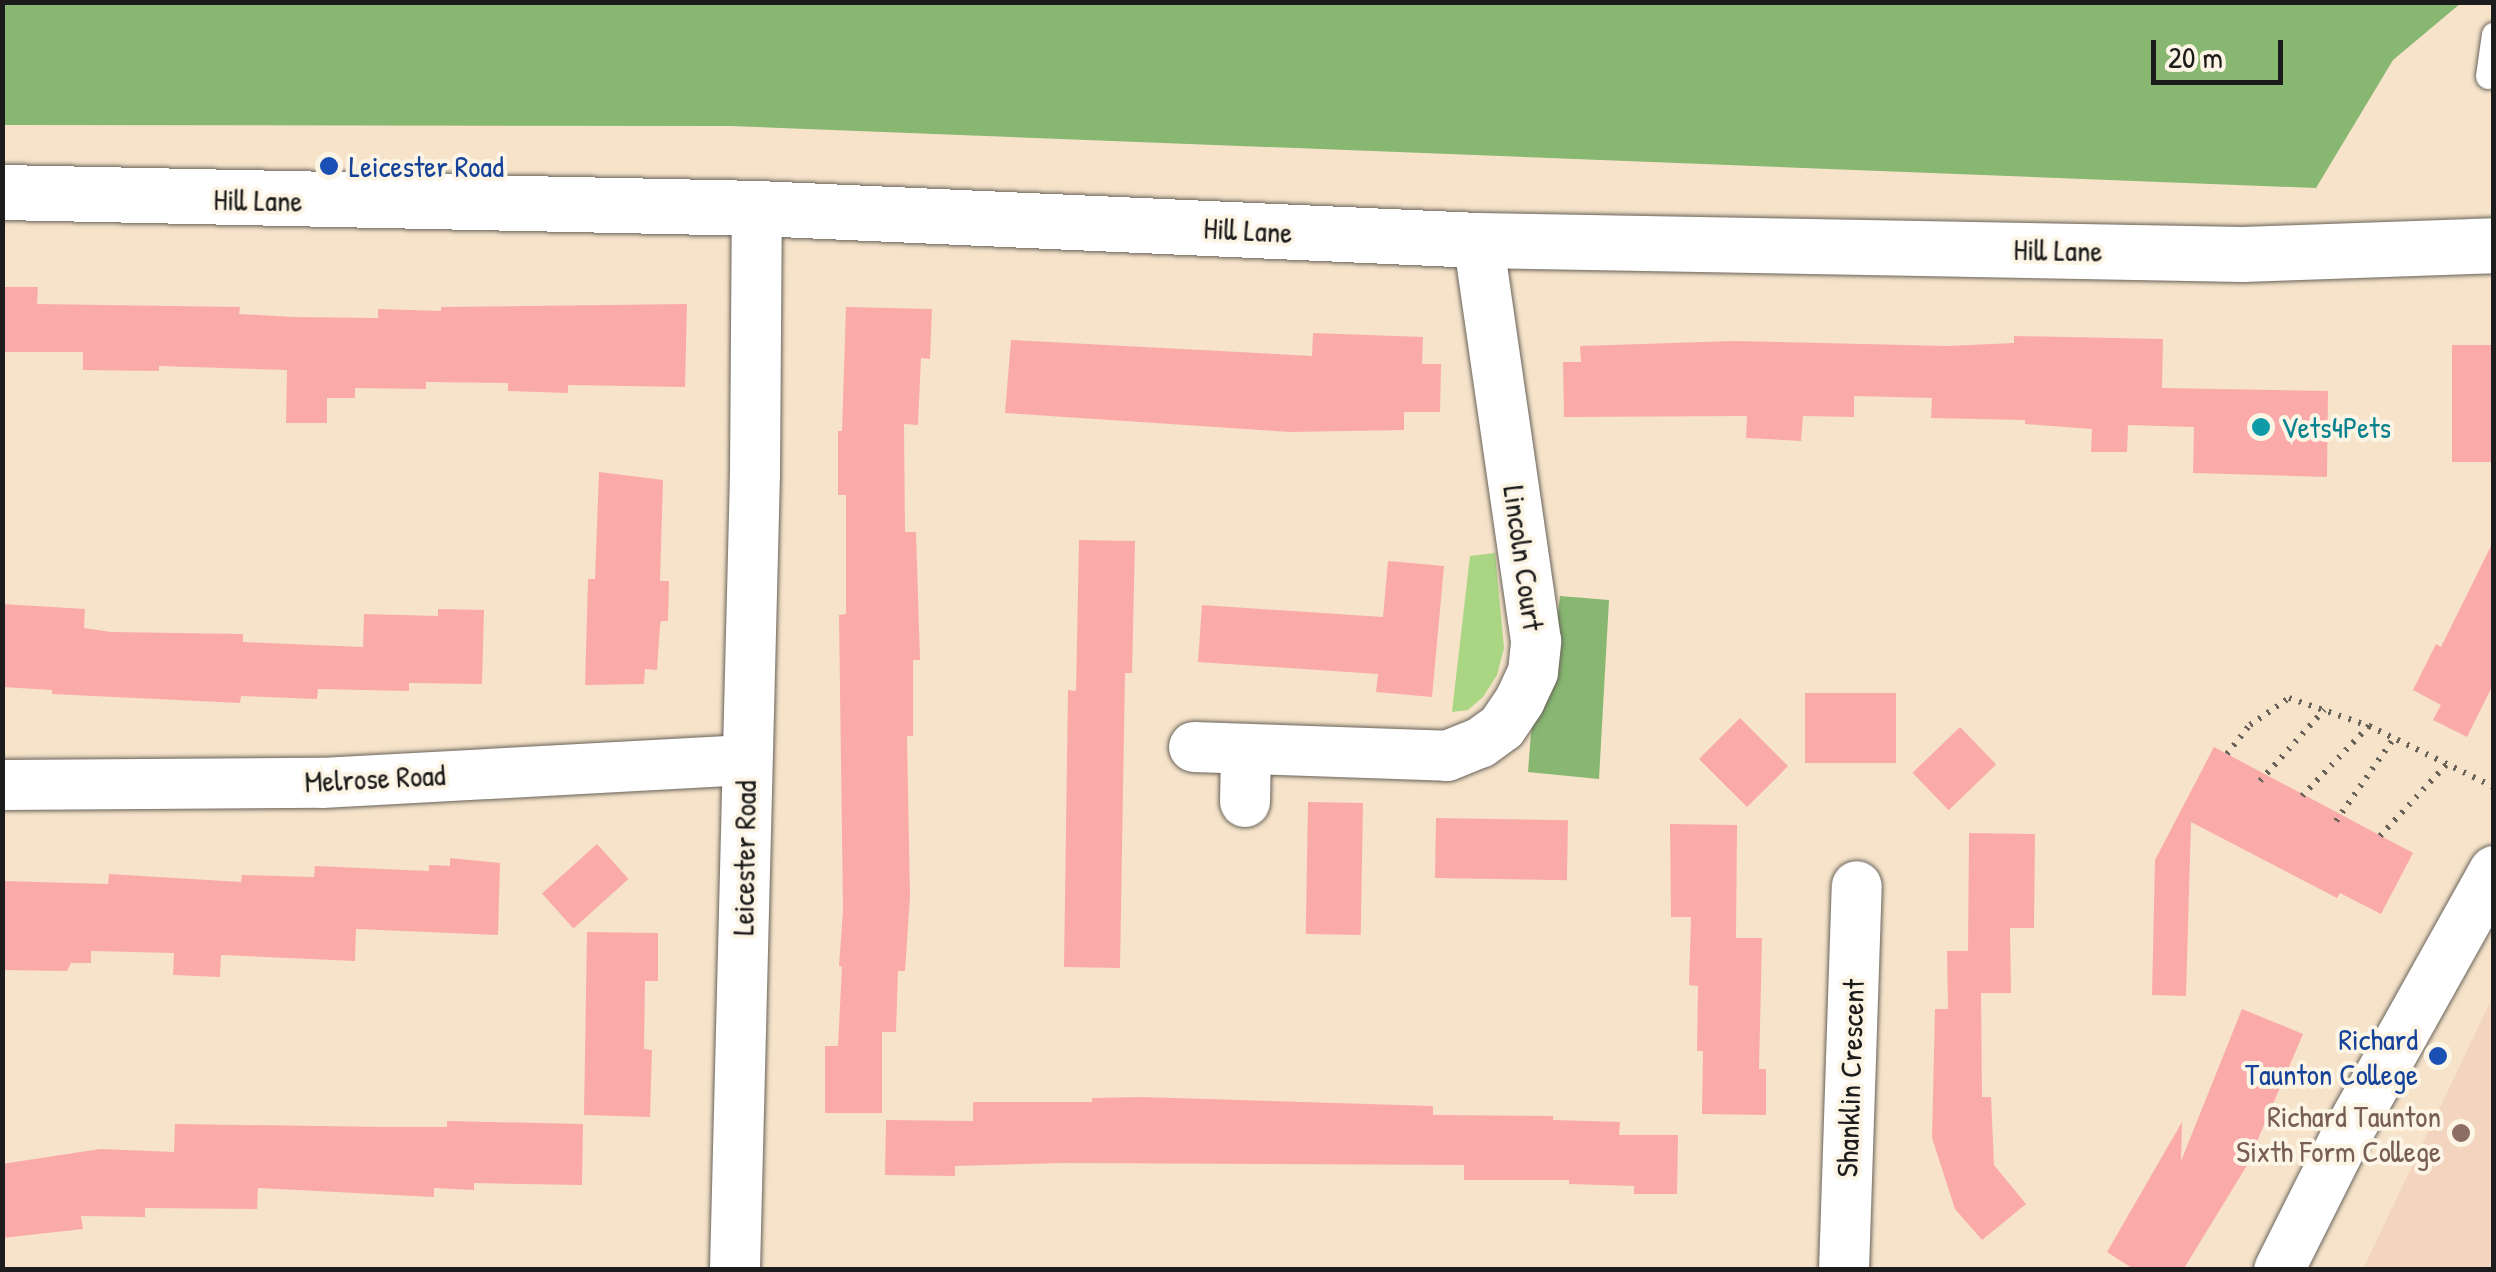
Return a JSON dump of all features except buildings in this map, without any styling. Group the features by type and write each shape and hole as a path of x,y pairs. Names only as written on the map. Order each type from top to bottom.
{"street":[{"name":"Hill Lane","path":"2,192 757,208 1478,240 2242,254 2494,245"},
{"name":"Leicester Road","path":"735,1269 757,208"},
{"name":"Lincoln Court","path":"1194,747 1447,756 1480,743 1502,727 1526,686 1536,641 1478,240"},
{"path":"1245,802 1246,751"},
{"name":"Melrose Road","path":"2,785 322,783 746,760"},
{"path":"2279,1270 2345,1138 2494,871"},
{"name":"Shanklin Crescent","path":"1844,1270 1856,886"},
{"path":"721,1270 771,1270"}],"lane":[{"path":"2488,76 2494,34"}],"path":[{"path":"2227,754 2250,725 2290,698 2369,726 2494,786"},
{"path":"2260,781 2324,710"},
{"path":"2302,796 2369,726"},
{"path":"2336,821 2394,738"},
{"path":"2380,836 2448,764"}],"shaded area":[{"name":"Richard Taunton Sixth Form College","path":"2493,996 2493,1269 2363,1269"}],"green space":[{"path":"3,2 2461,3 2393,60 2316,188 731,126 3,125"},
{"path":"1495,553 1504,648 1497,675 1483,697 1468,710 1452,712 1470,556"},
{"path":"1560,596 1609,600 1599,779 1528,772 1531,732 1551,675"}],"place":[{"name":"Leicester Road","path":"329,166"},
{"name":"Vets4Pets","path":"2261,427"},
{"name":"Richard Taunton College","path":"2438,1056"},
{"name":"Richard Taunton Sixth Form College","path":"2461,1133"}]}
